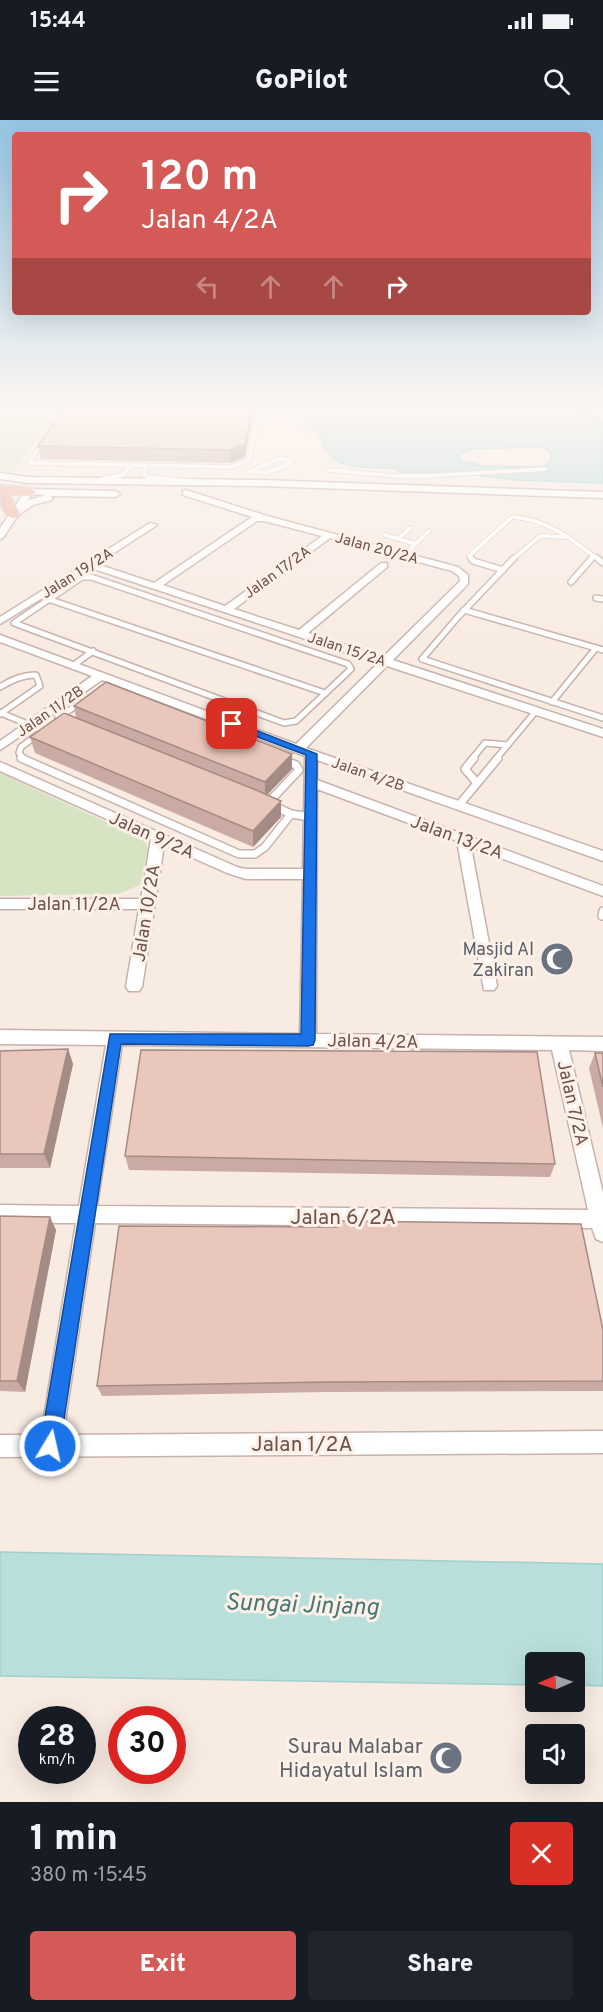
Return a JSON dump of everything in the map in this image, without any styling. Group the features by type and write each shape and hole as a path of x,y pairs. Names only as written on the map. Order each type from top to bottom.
{"highway":[{"path":"0,489 29,492"},
{"path":"0,494 4,496 13,514"}],"street":[{"path":"0,536 29,492 204,487 219,484"},
{"path":"378,484 603,495"},
{"path":"29,492 130,494"},
{"path":"180,494 301,493 603,503"},
{"path":"13,514 29,503 74,494"},
{"name":"Jalan 20/2A","path":"180,494 455,569 463,575 465,582 385,662"},
{"path":"156,586 255,519 264,518"},
{"name":"Jalan 19/2A","path":"0,621 44,598 153,525"},
{"name":"Jalan 17/2A","path":"226,610 328,535"},
{"name":"Jalan 15/2A","path":"91,565 603,733"},
{"path":"300,634 384,565"},
{"name":"Jalan 4/2B","path":"0,638 311,754 603,856"},
{"path":"298,749 385,662"},
{"name":"Jalan 11/2B","path":"0,747 101,675"},
{"path":"308,1040 311,754"},
{"name":"Jalan 9/2A","path":"0,766 232,870 246,874 310,874"},
{"name":"Jalan 13/2A","path":"311,782 603,891"},
{"name":"Jalan 10/2A","path":"134,987 158,838"},
{"path":"463,839 489,986"},
{"name":"Jalan 11/2A","path":"0,904 148,903"},
{"name":"Jalan 4/2A","path":"0,1037 603,1044"},
{"path":"50,1446 115,1038"},
{"name":"Jalan 7/2A","path":"559,1043 601,1226"},
{"name":"Jalan 6/2A","path":"0,1214 601,1226"},
{"name":"Jalan 1/2A","path":"0,1446 603,1442"}],"lane":[{"path":"503,570 473,561 469,556 512,517 530,517 568,537 603,563"},
{"path":"398,539 410,528"},
{"path":"404,555 429,531"},
{"path":"386,535 416,544"},
{"path":"568,537 552,535 534,539 464,610 422,659 474,678 603,718"},
{"path":"571,582 594,556"},
{"path":"92,577 351,666 351,669 296,721 284,723 14,623 44,598 81,578 92,577"},
{"path":"44,598 324,693"},
{"path":"596,598 603,599"},
{"path":"464,610 603,650"},
{"path":"552,702 596,648"},
{"path":"74,665 93,651"},
{"path":"0,687 15,677 26,675 36,675 40,686 1,713"},
{"path":"466,688 474,678"},
{"path":"49,726 85,700"},
{"path":"459,805 536,711"},
{"path":"1,713 30,725"},
{"path":"58,718 69,723"},
{"path":"40,733 21,747 19,753 21,758 239,854 255,855 265,847 291,814"},
{"path":"477,783 465,769 485,743 508,745"},
{"path":"268,804 298,770 296,765 274,756"},
{"path":"257,799 291,814 311,817"}],"green space":[{"path":"0,773 145,840 148,849 140,885 118,894 0,896"}],"water":[{"name":"Sungai Jinjang","path":"0,1552 603,1564 603,1686 585,1685 585,1652 525,1652 525,1685 0,1676"}],"building":[{"path":"106,682 292,754 265,782 74,706"},
{"path":"64,713 281,801 253,831 30,737"},
{"path":"68,1049 44,1154 0,1154 0,1051"},
{"path":"141,1050 537,1052 555,1164 125,1156"},
{"path":"595,1053 603,1053 603,1087"},
{"path":"0,1216 50,1217 17,1381 0,1381"},
{"path":"338,1221 581,1224 603,1330 603,1381 97,1386 119,1226 338,1227"}],"place":[{"name":"Masjid Al Zakiran","path":"557,959"},
{"name":"Surau Malabar Hidayatul Islam","path":"446,1758"}],"route":[{"path":"50,1446 115,1038 308,1040 311,754 232,724"}]}
